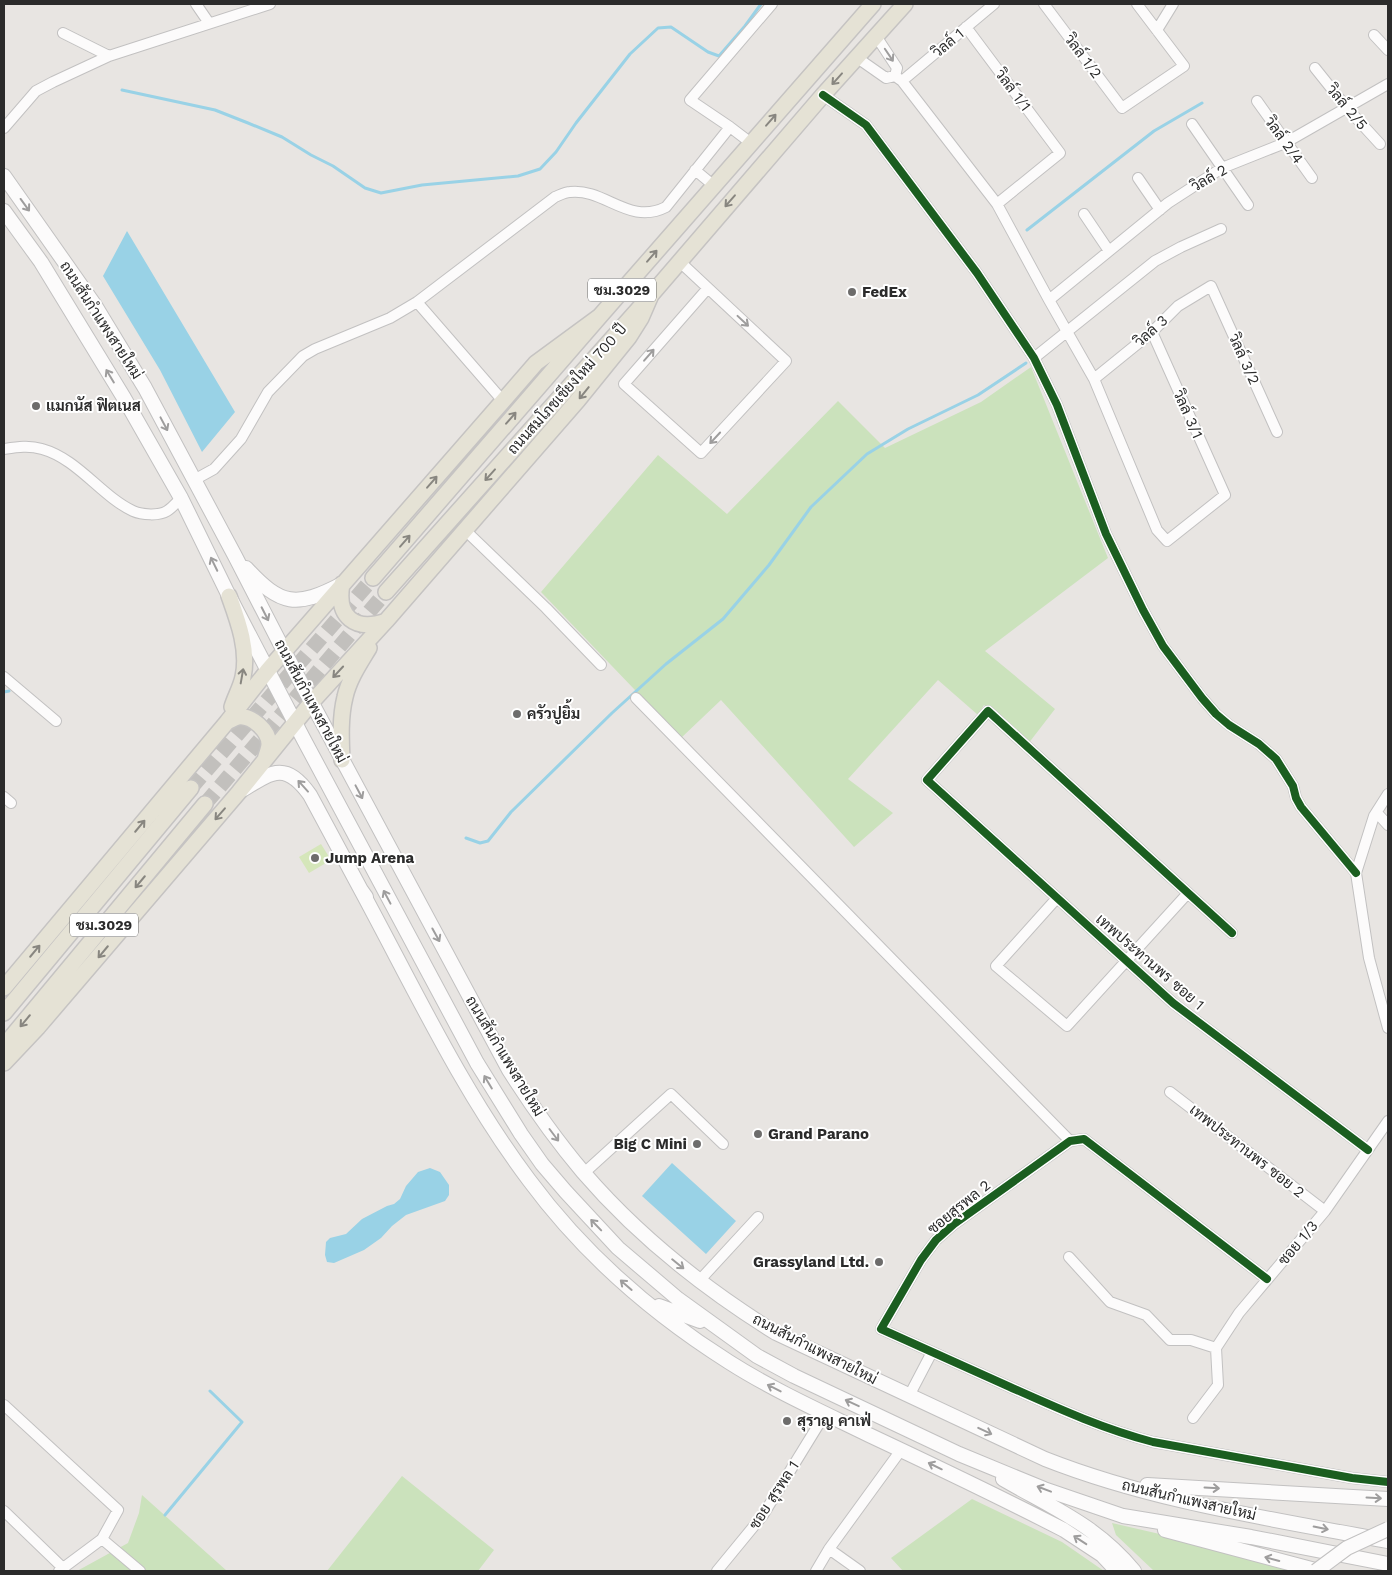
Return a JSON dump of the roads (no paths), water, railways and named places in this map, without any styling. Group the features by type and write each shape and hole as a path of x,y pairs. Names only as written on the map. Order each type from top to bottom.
{"main road":[{"name":"ถนนสมโภชเชียงใหม่ 700 ปี","path":"373,578 713,185 873,4"},
{"name":"ถนนสมโภชเชียงใหม่ 700 ปี","path":"386,592 650,295 856,57 905,4"},
{"name":"ถนนสันกำแพงสายใหม่","path":"4,176 94,304 140,379 311,703 510,1070 535,1109 584,1173 642,1232 699,1281 776,1333 1045,1459 1111,1483 1256,1515 1388,1541"},
{"name":"ถนนสันกำแพงสายใหม่","path":"4,211 30,246 124,398 181,498 295,723 476,1063 501,1104 542,1164 618,1248 712,1325 757,1356 794,1376 959,1454 1044,1489 1123,1516 1251,1537 1388,1564"},
{"path":"30,246 46,234"},
{"path":"4,1063 38,1027 239,792 311,703 386,621 578,400 629,336 641,318 650,295"},
{"path":"4,988 227,722 284,651 502,401 536,363 600,316"},
{"path":"235,556 259,581 283,598 292,600 311,598 342,584"},
{"path":"342,584 340,594 342,610 347,616 353,621 368,625 386,621"},
{"path":"227,722 243,675 242,636 229,596"},
{"path":"342,760 341,736 345,696 354,675 386,621"},
{"path":"227,722 238,717 245,718 261,728 267,736 269,744 264,762"},
{"path":"239,792 264,776 279,772 287,774 302,784 310,794 478,1104 514,1160 554,1212 613,1274 646,1302 702,1344 762,1382 1064,1530 1102,1555 1117,1571"},
{"name":"ชม.3029","path":"4,1013 191,788"},
{"name":"ชม.3029","path":"4,1046 205,804"},
{"path":"361,890 427,971"},
{"path":"501,1104 514,1160"},
{"path":"646,1302 712,1325"},
{"path":"794,1376 819,1411"},
{"path":"959,1454 1024,1492 1071,1516 1105,1540 1134,1571"},
{"path":"1111,1483 1388,1499"},
{"path":"1123,1516 1180,1535 1318,1571 1347,1548 1388,1530"}],"street":[{"path":"196,4 209,23"},
{"path":"4,128 36,92 109,56 270,4"},
{"path":"751,143 690,100 772,4"},
{"name":"วิลล์ 1","path":"898,79 994,4"},
{"name":"วิลล์ 1/2","path":"1044,4 1122,108 1184,66 1157,30"},
{"path":"1137,4 1157,30 1173,4"},
{"name":"วิลล์ 1/1","path":"966,27 1060,153 997,204"},
{"path":"62,33 109,56"},
{"path":"1374,35 1388,50"},
{"path":"876,36 897,68 898,79 997,204 1094,379"},
{"path":"856,57 886,78 898,79"},
{"name":"วิลล์ 2/5","path":"1315,68 1347,108 1380,144"},
{"name":"วิลล์ 2","path":"1049,300 1160,210 1222,168 1285,143 1388,84"},
{"path":"823,95 866,125 977,273 1034,358 1057,405 1106,534 1142,610 1163,646 1216,714 1229,725 1259,744 1276,760 1293,786 1301,807 1356,873"},
{"name":"วิลล์ 2/4","path":"1257,102 1312,178"},
{"path":"1192,124 1248,205"},
{"path":"194,480 214,469 241,439 268,392 303,356 315,349 390,318 417,302 555,197 568,192 585,193 629,210 645,214 666,207 730,127"},
{"path":"695,170 713,185"},
{"path":"1138,178 1160,210"},
{"path":"1084,214 1109,252"},
{"path":"1034,358 1155,262 1181,246 1221,229"},
{"path":"679,261 708,288 786,361 701,453 624,384 708,288"},
{"name":"วิลล์ 3","path":"1094,379 1152,332 1178,306 1211,286"},
{"name":"วิลล์ 3/2","path":"1211,286 1277,432"},
{"path":"417,302 502,401"},
{"name":"วิลล์ 3/1","path":"1094,379 1157,530 1166,541 1225,495 1152,332"},
{"path":"4,449 23,446 42,448 59,456 135,512 148,515 166,512 181,498"},
{"path":"465,530 546,608 601,665"},
{"path":"4,676 56,721"},
{"path":"636,698 1070,1141"},
{"name":"เทพประทานพร ซอย 1","path":"1188,893 988,711 927,780 1173,1003 1368,1150"},
{"path":"1388,794 1377,813 1356,873 1369,958 1388,1028"},
{"path":"1377,813 1388,825"},
{"path":"1057,898 996,966 1067,1026 1188,893 1232,933"},
{"name":"เทพประทานพร ซอย 2","path":"1170,1092 1325,1211"},
{"path":"584,1173 671,1094 723,1144"},
{"name":"ซอย 1/3","path":"1216,1348 1240,1313 1267,1279 1325,1211 1388,1122"},
{"name":"ซอยสุรพล 2","path":"932,1352 881,1329 921,1260 936,1240 954,1224 1070,1141 1084,1139 1267,1279"},
{"path":"699,1281 758,1217"},
{"path":"1069,1258 1110,1302 1146,1315 1170,1340 1191,1340 1216,1348 1218,1385 1193,1418"},
{"path":"909,1396 932,1352 1086,1420 1153,1442 1352,1478 1388,1482"},
{"path":"4,1405 118,1510 102,1539 61,1570 4,1511"},
{"name":"ซอย สุรพล 1","path":"718,1571 763,1515 819,1411"},
{"path":"816,1571 901,1450"},
{"path":"102,1539 140,1571"},
{"path":"829,1550 860,1571"}],"water":[{"path":"127,231 235,412 202,452 160,370 103,276"},
{"path":"672,1163 736,1221 706,1254 642,1196"},
{"path":"430,1168 440,1172 449,1185 449,1195 445,1201 406,1215 381,1238 364,1250 334,1263 327,1262 325,1255 326,1242 330,1238 346,1234 362,1219 394,1204 400,1199 406,1186 418,1172"}],"waterway":[{"path":"122,90 215,110 248,123 282,137 333,166 365,188 381,193 422,185 518,176 540,169 556,152 576,123 630,54 658,28 671,27 708,52 719,56 761,4"},
{"path":"1027,230 1154,131 1202,103"},
{"path":"466,838 480,843 488,841 511,812 612,713 666,664 723,619 769,565 811,507 867,454 908,429 978,395 1026,363"},
{"path":"4,692 9,691"},
{"path":"165,1515 242,1422 210,1391"}],"tunnel":[{"path":"191,788 373,578"},
{"path":"205,804 386,592"}],"place":[{"name":"FedEx","path":"852,292"},
{"name":"แมกนัส ฟิตเนส","path":"36,406"},
{"name":"ครัวปูยิ้ม","path":"517,714"},
{"name":"Jump Arena","path":"315,858"},
{"name":"Grand Parano","path":"758,1134"},
{"name":"Big C Mini","path":"697,1144"},
{"name":"Grassyland Ltd.","path":"879,1262"},
{"name":"สุราญ คาเฟ่","path":"787,1421"}]}
